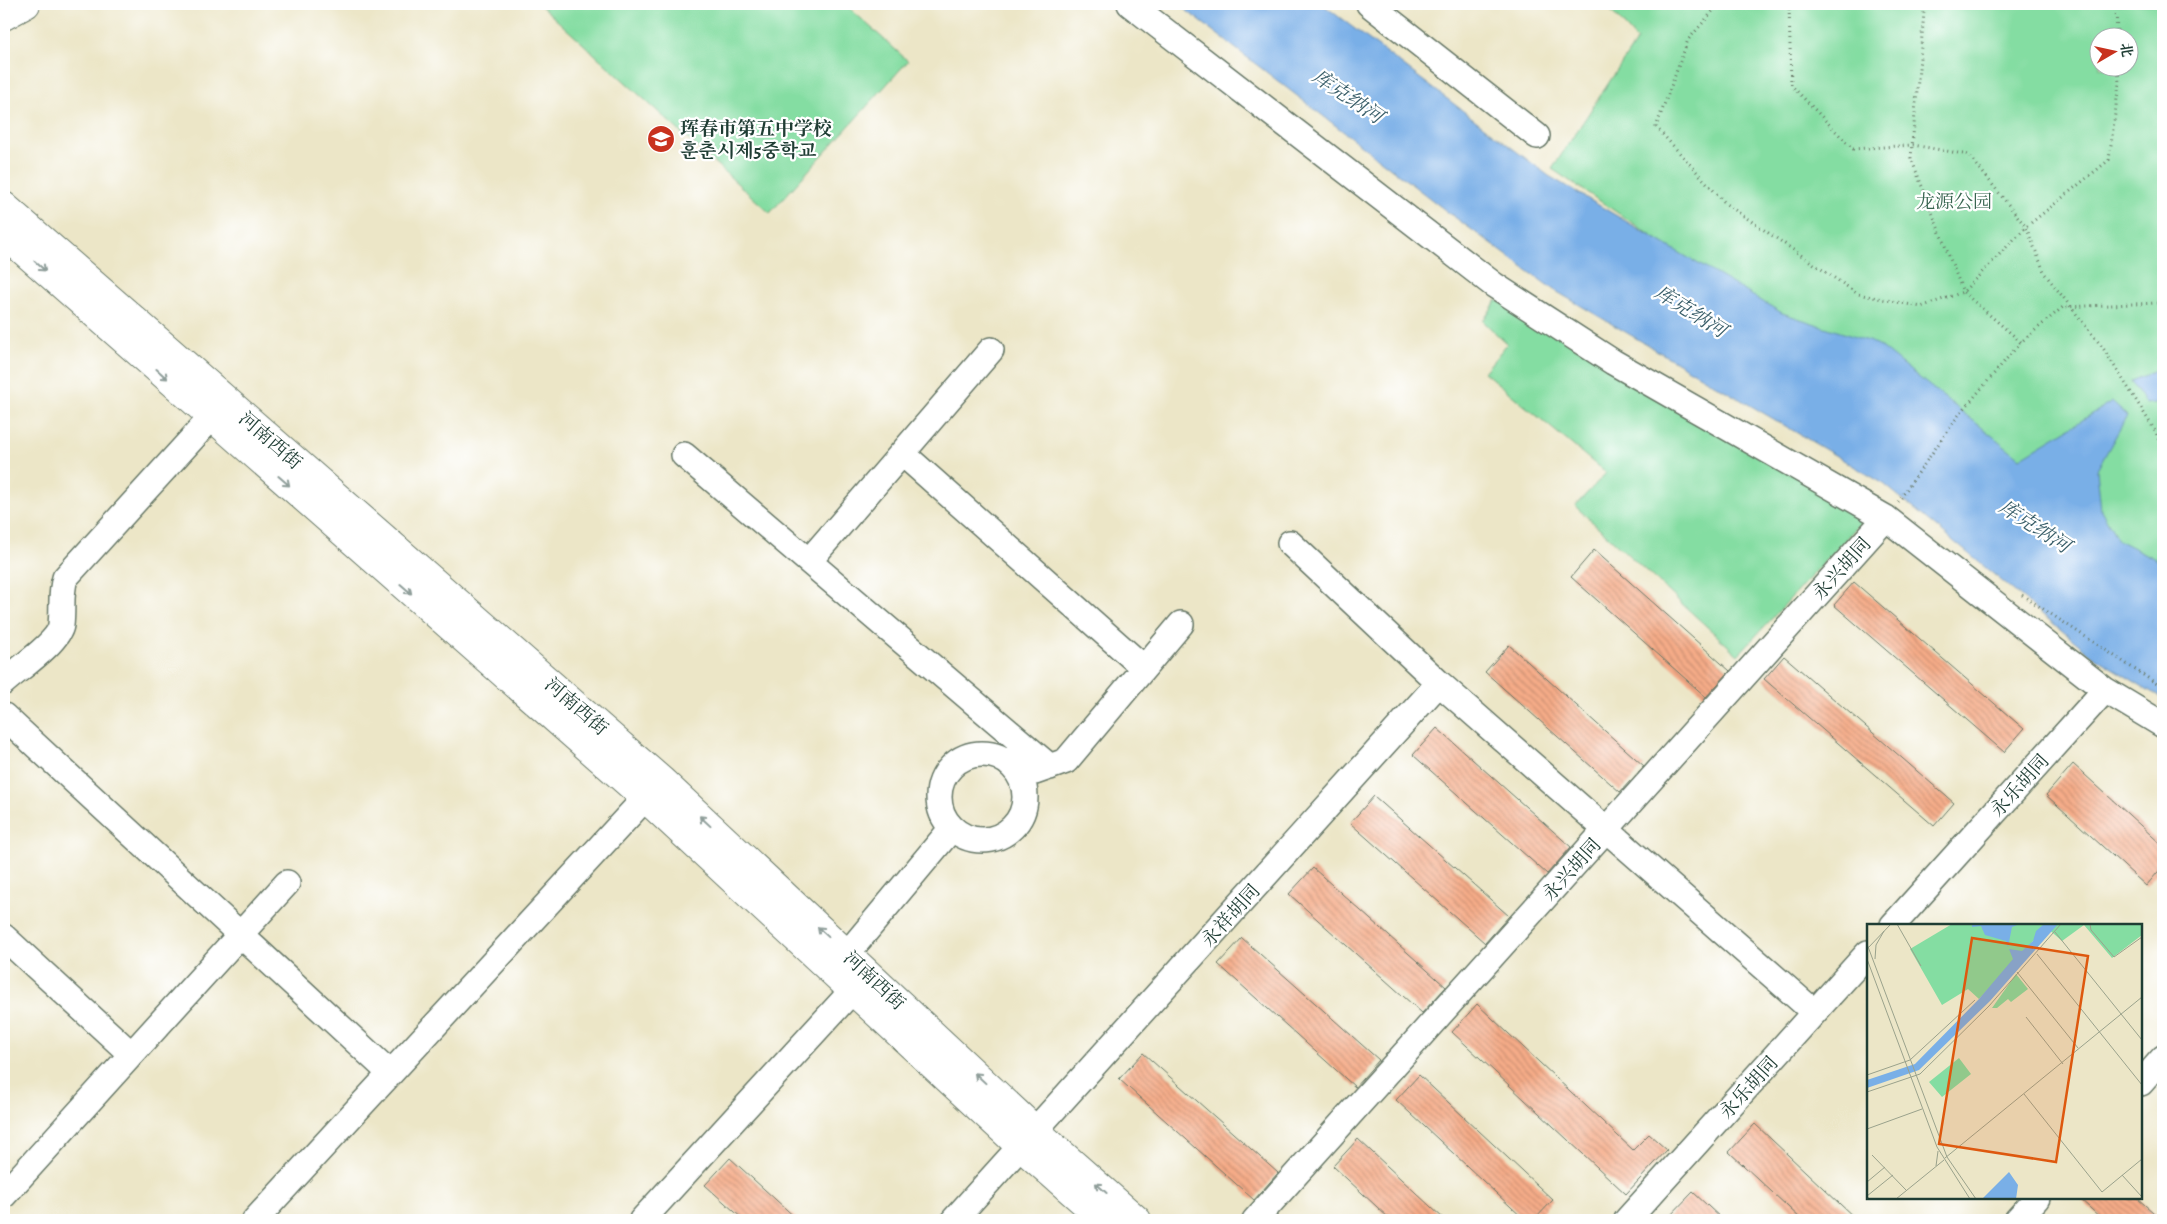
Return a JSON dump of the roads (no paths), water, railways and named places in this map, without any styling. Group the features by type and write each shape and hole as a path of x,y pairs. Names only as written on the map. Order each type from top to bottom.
{"main road":[{"path":"4,16 26,4"},
{"name":"河南西街","path":"4,206 653,789 852,991 1028,1139 1137,1220"},
{"name":"河南西街","path":"4,234 211,418 847,954 1028,1139 1104,1220"}],"street":[{"path":"1130,4 1494,285 1613,362 1892,511 2105,690 2163,725"},
{"path":"1369,4 1537,136"},
{"path":"809,561 991,350"},
{"path":"4,682 56,638 61,627 61,591 65,578 211,418"},
{"path":"902,453 1144,668"},
{"path":"684,455 1050,767"},
{"name":"永兴胡同","path":"1255,1220 1892,511"},
{"path":"1290,543 1439,683 1814,1012"},
{"path":"1021,778 1066,761 1181,624"},
{"name":"永祥胡同","path":"954,1220 1439,683"},
{"name":"永乐胡同","path":"1894,924 2105,690"},
{"path":"4,716 390,1073"},
{"path":"986,754 1000,758 1012,766 1021,778 1025,792 1025,807 1020,820 999,838 985,841 971,840 952,828 941,813 940,785 947,772 957,762 971,755 986,754"},
{"path":"255,1220 653,789"},
{"path":"847,954 952,828"},
{"path":"4,1195 287,883"},
{"path":"4,937 130,1054"},
{"name":"永乐胡同","path":"1627,1220 1867,954"},
{"path":"642,1220 852,991"},
{"path":"2142,1082 2163,1058"},
{"path":"2017,1220 2036,1199"}],"water":[{"name":"库克纳河","path":"1178,4 1322,4 1549,176 1782,313 1877,344 2020,458 2112,402 2127,416 2097,470 2101,510 2118,540 2163,563 2163,699 2094,657 1884,484 1554,290 1445,210"},
{"path":"2163,368 2163,402 2145,404 2131,381"}],"place":[{"name":"珲春市第五中学校 훈춘시제5중학교","path":"661,139"}],"park label":[{"name":"龙源公园","path":"1954,201"}]}
